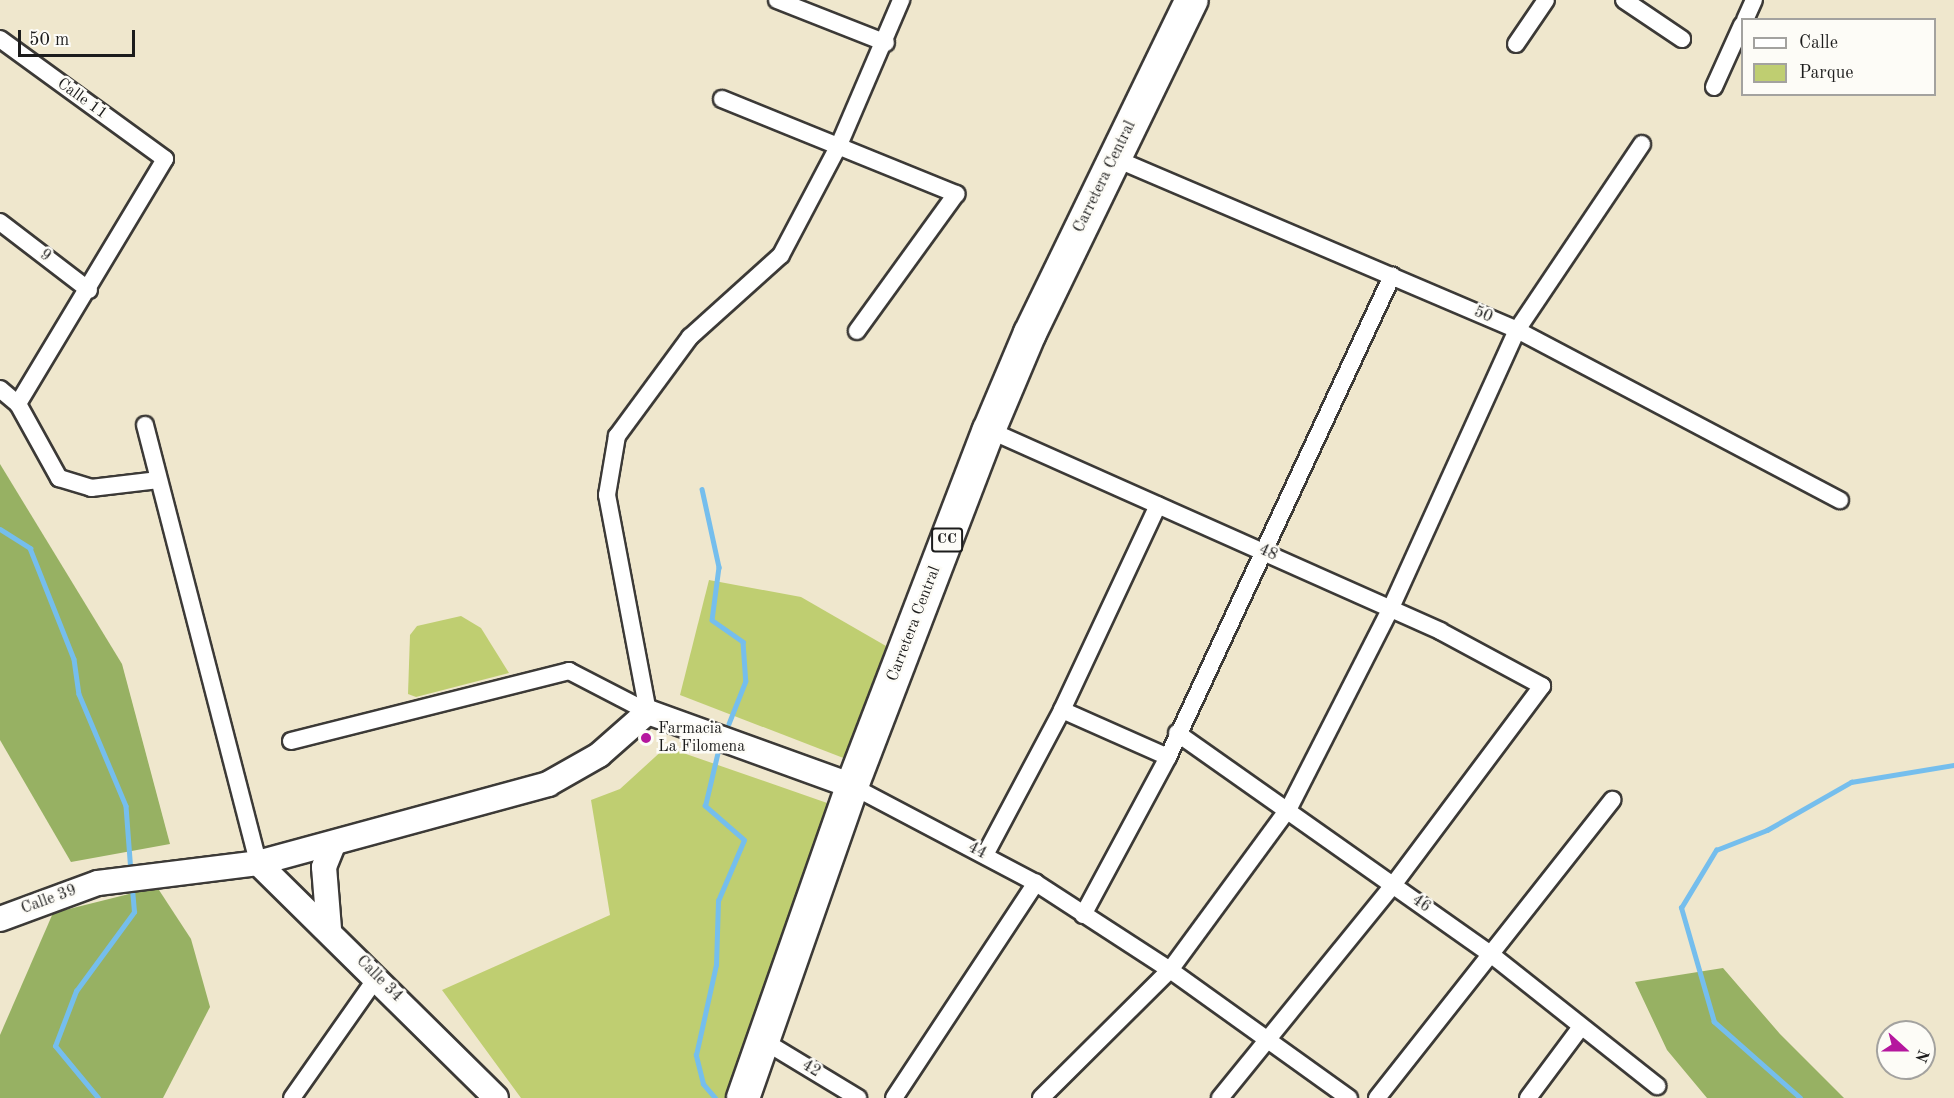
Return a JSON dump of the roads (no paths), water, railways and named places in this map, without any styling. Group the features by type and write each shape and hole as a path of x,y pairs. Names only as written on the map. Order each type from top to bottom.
{"highway":[{"name":"Carretera Central","path":"743,1098 852,786 989,430 1114,158 1192,0"}],"street":[{"path":"777,0 886,43"},
{"path":"648,712 607,495 617,436 690,337 781,255 839,145 886,43 901,0"},
{"path":"1516,44 1546,0"},
{"path":"1624,0 1682,39"},
{"path":"1746,18 1754,0"},
{"path":"1714,87 1741,29"},
{"name":"Calle 11","path":"0,39 165,159 89,290"},
{"path":"722,99 956,194 857,331"},
{"path":"1066,1098 1047,1092 1170,970 1289,807 1390,610 1517,330 1642,144"},
{"name":"50","path":"1114,158 1517,330 1840,500"},
{"name":"9","path":"1,224 89,290"},
{"path":"1083,915 1168,757 1177,733 1392,276"},
{"path":"18,404 89,290"},
{"path":"0,389 18,404 59,478 91,488 159,480"},
{"path":"146,425 258,863"},
{"name":"48","path":"989,430 1264,551 1390,610 1542,686 1394,884"},
{"path":"985,855 1062,710 1158,504"},
{"name":"44","path":"291,741 569,670 648,712 852,786 985,855 1036,883 1170,970 1349,1098"},
{"path":"1062,710 1168,757"},
{"name":"Calle 39","path":"0,919 98,883 171,871 258,863 333,845 548,784 599,755 648,712"},
{"name":"46","path":"1177,733 1289,807 1488,952 1657,1086"},
{"path":"1377,1098 1488,952 1612,800"},
{"path":"329,929 324,867 333,845"},
{"name":"Calle 34","path":"258,863 329,929 496,1098"},
{"path":"894,1098 1036,883"},
{"path":"1220,1098 1269,1043 1394,884"},
{"path":"292,1098 377,977"},
{"path":"1528,1098 1581,1027"},
{"name":"42","path":"764,1041 858,1098"}],"waterway":[{"path":"702,489 719,567 712,620 743,642 746,681 729,724"},
{"path":"0,529 30,548 74,659 79,694 126,806 131,873"},
{"path":"715,1098 703,1084 696,1055 716,965 718,901 744,840 705,806 718,751"},
{"path":"1800,1098 1714,1022 1681,908 1716,850 1767,830 1851,782 1954,765"},
{"path":"98,1098 55,1046 76,991 134,912 132,887"}],"place":[{"name":"Farmacia La Filomena","path":"646,738"}]}
